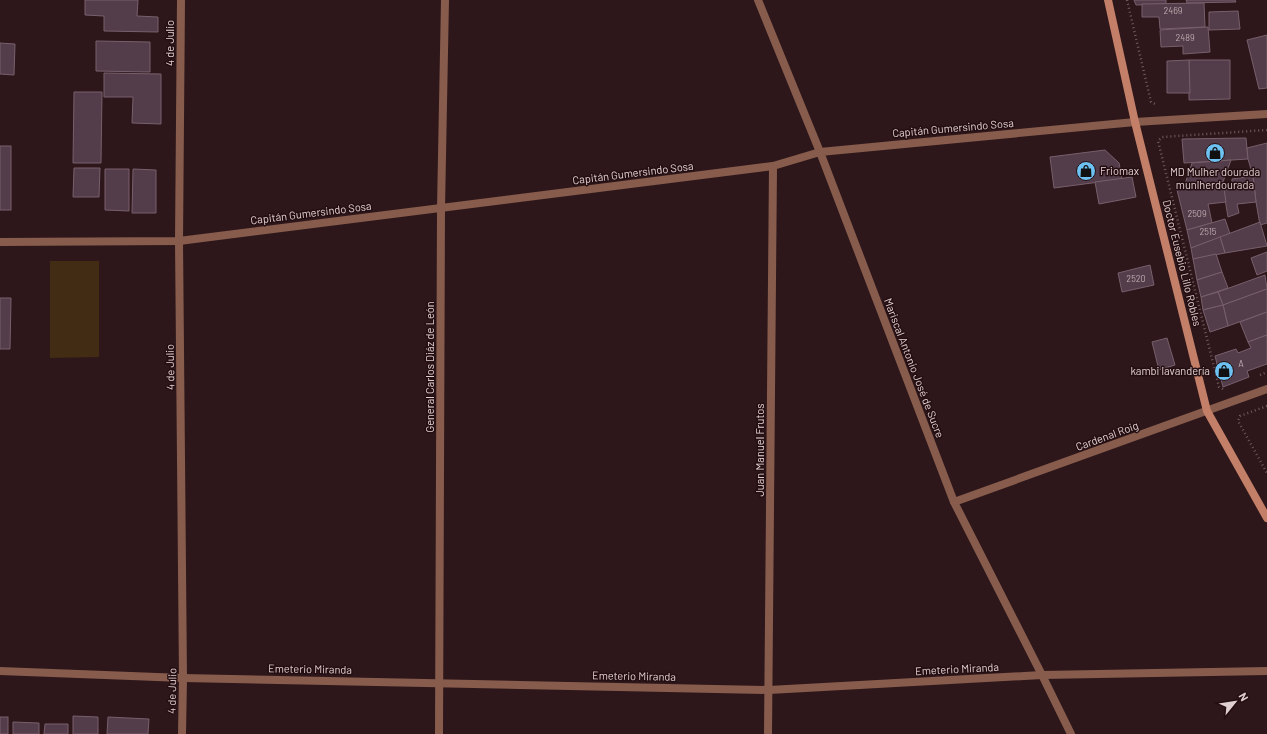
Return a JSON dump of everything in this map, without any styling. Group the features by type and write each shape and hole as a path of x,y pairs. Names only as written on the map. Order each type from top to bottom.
{"main road":[{"name":"Doctor Eusebio Lillo Robles","path":"1108,0 1135,122 1207,411 1267,518"}],"street":[{"name":"4 de Julio","path":"181,0 180,241 183,678 182,734"},
{"name":"General Carlos Diáz de León","path":"439,734 441,208 445,0"},
{"name":"Mariscal Antonio José de Sucre","path":"758,0 820,152 954,502 1071,734"},
{"name":"Capitán Gumersindo Sosa","path":"0,242 180,241 773,166 820,152 1135,122 1267,114"},
{"name":"Juan Manuel Frutos","path":"768,734 773,166"},
{"name":"Cardenal Roig","path":"954,502 1267,389"},
{"name":"Emeterio Miranda","path":"0,671 183,678 769,690 1042,675 1267,671"}],"path":[{"path":"1127,0 1151,102 1156,105 1164,105"},
{"path":"1230,386 1223,389 1219,387 1158,141 1162,137 1267,130"},
{"path":"1260,375 1267,372"},
{"path":"1238,421 1240,416 1267,406"},
{"path":"1235,415 1267,473"}],"shaded area":[{"path":"50,261 99,261 99,357 50,358"}],"building":[{"path":"85,0 138,0 137,16 158,17 158,32 104,31 104,16 85,15"},
{"path":"1134,0 1166,0 1166,4 1136,5"},
{"path":"1186,0 1235,0 1236,2 1187,3"},
{"path":"1204,3 1205,27 1160,29 1159,17 1142,17 1142,4"},
{"path":"1238,11 1240,29 1209,30 1209,12"},
{"path":"1208,27 1210,52 1183,54 1183,46 1161,47 1160,30"},
{"path":"1267,35 1267,88 1259,89 1247,40"},
{"path":"96,41 150,42 150,72 96,71"},
{"path":"0,43 15,44 14,75 0,74"},
{"path":"1189,60 1230,60 1230,99 1189,100"},
{"path":"1189,60 1190,93 1167,93 1167,61"},
{"path":"104,73 161,74 161,124 132,123 133,97 104,97"},
{"path":"74,92 102,92 101,163 73,163"},
{"name":"MD Mulher dourada munlherdourada","path":"1246,138 1248,159 1184,163 1182,139"},
{"path":"1267,143 1267,223 1260,225 1253,176 1248,159 1247,148"},
{"path":"0,146 11,146 11,210 0,210"},
{"name":"Friomax","path":"1105,150 1119,163 1122,179 1054,188 1050,157"},
{"path":"1231,160 1223,182 1185,184 1192,163"},
{"path":"74,168 100,168 99,197 73,197"},
{"path":"105,169 129,169 129,211 105,210"},
{"path":"133,169 156,170 156,213 132,213"},
{"path":"1253,176 1256,202 1237,204 1239,213 1228,217 1223,187 1232,185 1232,179"},
{"path":"1132,177 1136,197 1099,204 1095,182"},
{"path":"1223,182 1226,202 1208,204 1212,223 1187,230 1176,186 1185,184"},
{"path":"1225,219 1230,234 1191,248 1187,230"},
{"path":"1260,222 1267,246 1225,253 1220,237"},
{"path":"1220,237 1225,253 1193,259 1191,248"},
{"path":"1267,252 1267,271 1257,275 1251,258"},
{"path":"1216,254 1222,272 1197,280 1193,259"},
{"path":"1150,265 1154,285 1122,292 1118,273"},
{"path":"1222,272 1228,288 1201,297 1197,280"},
{"path":"1265,275 1267,289 1223,305 1218,292"},
{"path":"1267,289 1267,312 1228,326 1223,305"},
{"path":"1218,292 1223,305 1203,310 1201,297"},
{"path":"0,298 11,298 10,349 0,349"},
{"path":"1223,305 1228,326 1210,332 1203,310"},
{"path":"1267,312 1267,335 1248,342 1240,322"},
{"path":"1267,335 1267,364 1247,371 1249,377 1223,387 1215,356 1236,349 1238,353 1251,348 1248,342"},
{"path":"1167,338 1175,365 1159,370 1152,342"},
{"path":"73,716 98,717 98,734 73,734"},
{"path":"0,717 8,717 8,734 0,734"},
{"path":"108,717 149,719 148,734 107,734"},
{"path":"13,722 39,723 39,734 13,734"},
{"path":"45,724 68,724 68,734 44,734"}],"place":[{"name":"MD Mulher dourada munlherdourada","path":"1215,153"},
{"name":"Friomax","path":"1086,171"},
{"name":"kambi lavandería","path":"1224,371"}]}
